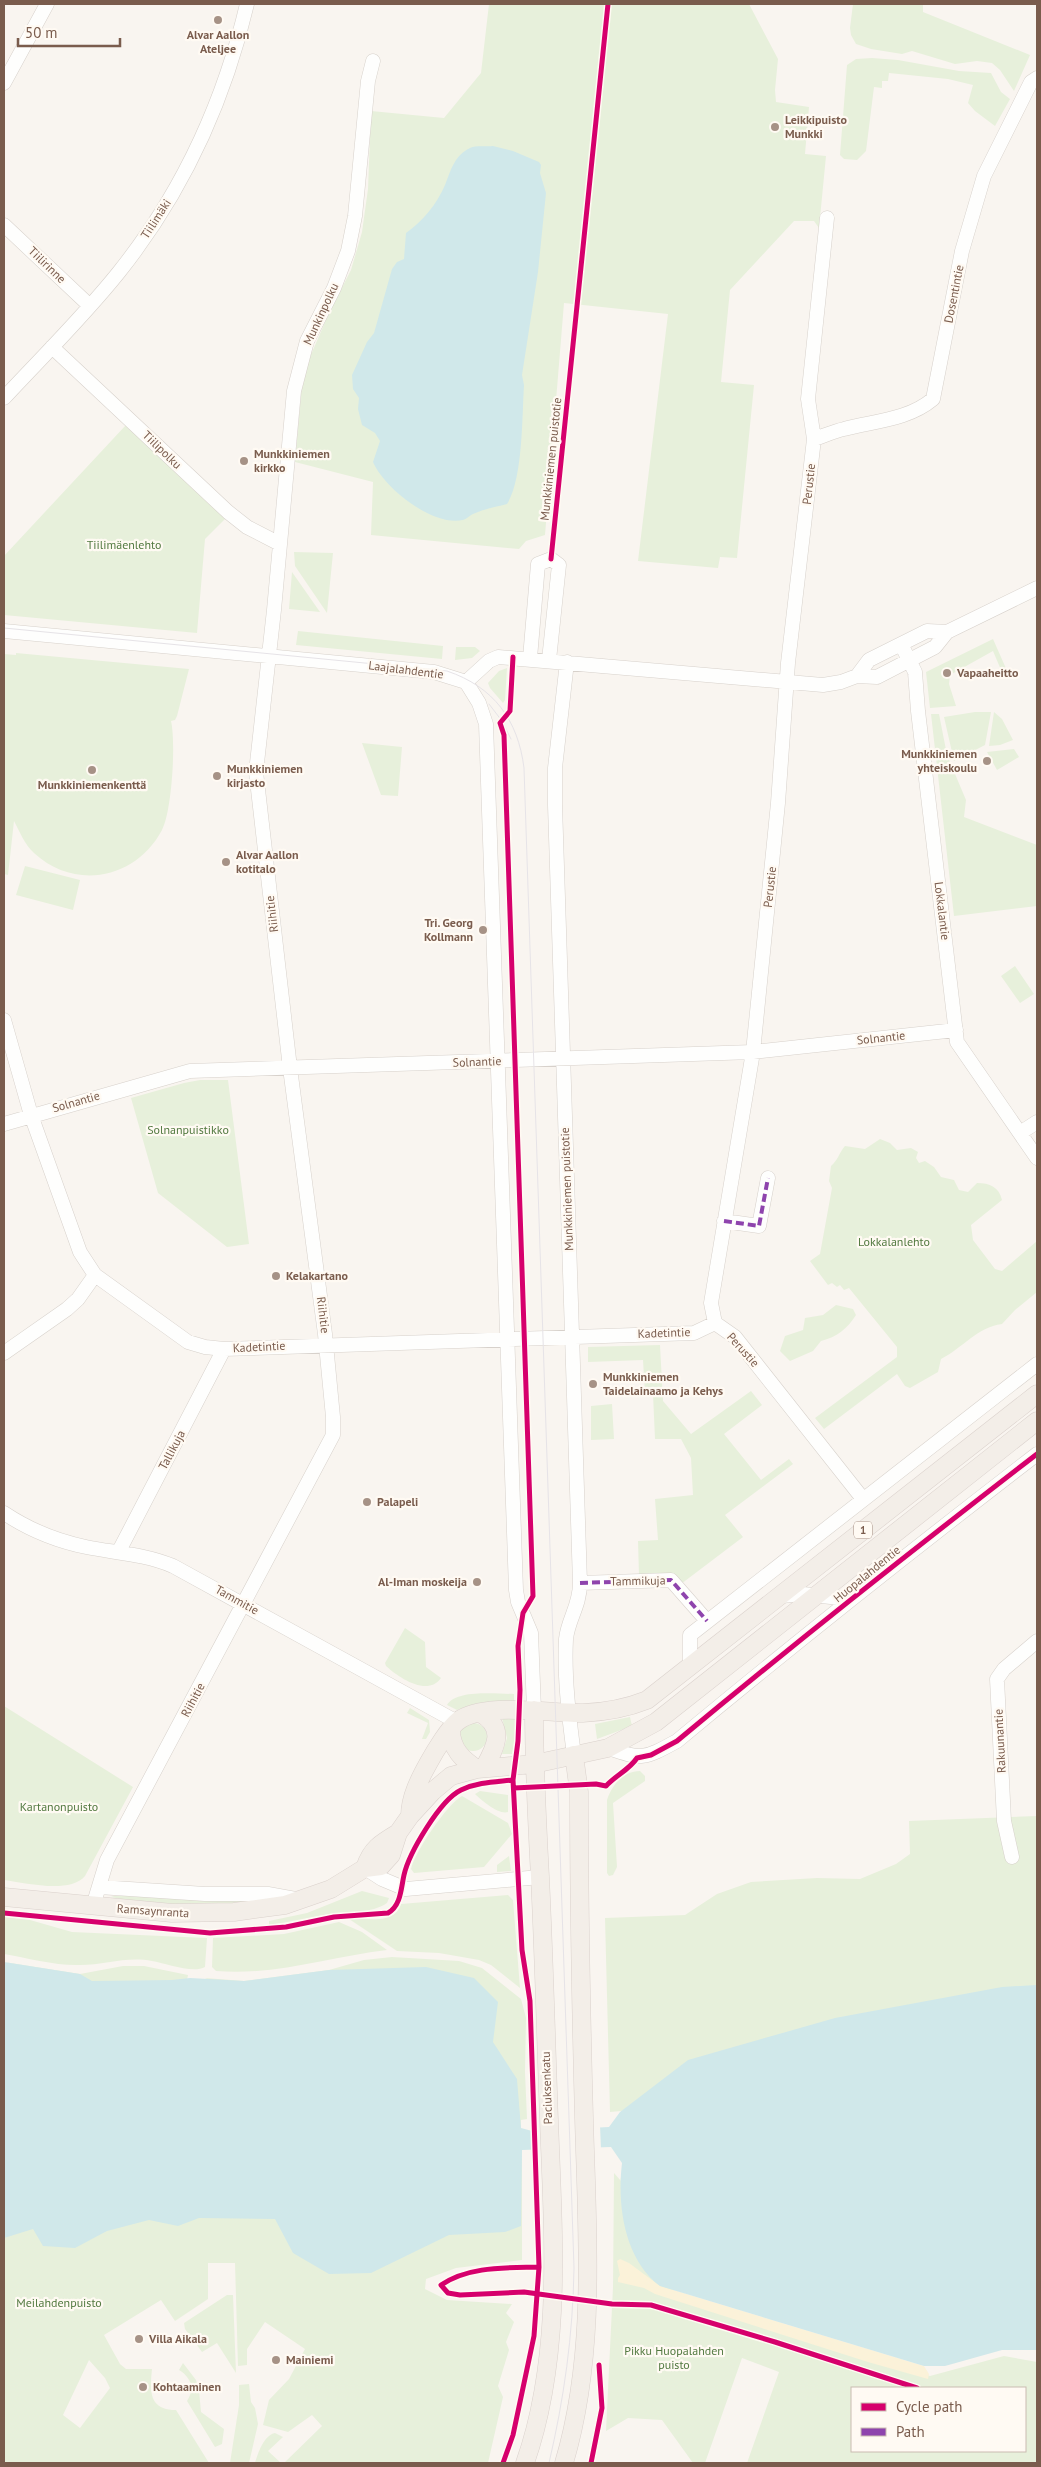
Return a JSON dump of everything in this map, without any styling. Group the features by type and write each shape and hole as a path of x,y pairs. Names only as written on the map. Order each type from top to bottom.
{"main road":[{"name":"1","path":"568,1713 603,1711 636,1705 656,1694 1037,1394"},
{"name":"Huopalahdentie","path":"534,1764 608,1748 656,1722 818,1596 1037,1421"},
{"path":"480,1713 492,1722 497,1737 496,1745 480,1768 465,1761 451,1739 454,1726 467,1716 480,1713 534,1710 568,1713"},
{"name":"Paciuksenkatu","path":"525,2463 541,2398 549,2346 552,2283 549,2124 534,1764 534,1710"},
{"name":"Ramsaynranta","path":"410,1816 418,1783 433,1755 454,1726"},
{"path":"564,2463 576,2406 584,2352 589,2284 584,2123 579,1792 574,1755"},
{"name":"Ramsaynranta","path":"4,1896 93,1906 206,1914 263,1909 302,1900 331,1888 365,1868 381,1866 387,1860 398,1833 410,1816 442,1783 458,1774 480,1768 534,1764"}],"street":[{"path":"4,83 47,4"},
{"name":"Tiilimäki","path":"4,398 90,306 139,245 176,188 194,155 224,85 248,4"},
{"name":"Munkinpolku","path":"268,656 294,391 307,341 334,288 348,251 355,216 368,81 373,61"},
{"name":"Dosentintie","path":"814,439 842,429 907,415 922,408 933,399 962,251 984,176 1031,82 1037,78"},
{"name":"Perustie","path":"826,218 808,399 814,439 787,682 778,803 753,1052 711,1303 716,1322 735,1337 863,1499"},
{"name":"Tiilirinne","path":"4,225 90,306"},
{"name":"Tiilipolku","path":"52,347 228,512 247,527 280,544"},
{"path":"530,658 538,564 551,559 559,565 549,660"},
{"path":"534,1710 531,1633 518,1602 516,1590 486,724 479,703 466,682 489,661 498,657 530,658 823,685 841,682 858,676 877,677 935,647 947,632 1037,588"},
{"name":"Laajalahdentie","path":"4,631 434,672 466,682"},
{"path":"858,676 869,660 927,631 947,632"},
{"name":"Lokkalantie","path":"901,644 917,678 918,711 957,1042 1037,1158"},
{"name":"Riihitie","path":"93,1906 107,1860 333,1435 334,1417 326,1344 256,784 268,656"},
{"name":"Munkkiniemen puistotie","path":"567,662 555,768 555,805 580,1583 580,1599 566,1637 568,1713"},
{"name":"Kadetintie","path":"4,1020 31,1115 80,1252 95,1275 188,1342 205,1347 224,1349 326,1344 694,1333 716,1322"},
{"name":"Solnantie","path":"4,1124 190,1071 753,1052 956,1030"},
{"path":"1020,1133 1037,1122"},
{"path":"724,1222 760,1226 768,1178"},
{"path":"4,1353 72,1304 95,1275"},
{"name":"Tallikuja","path":"119,1551 224,1349"},
{"path":"690,1668 690,1635 1037,1364"},
{"name":"Huopalahdentie","path":"608,1748 637,1758 651,1755 676,1741 813,1632 856,1595 1037,1454"},
{"name":"Tammitie","path":"4,1513 18,1522 67,1542 146,1556 169,1565 244,1604 454,1726"},
{"name":"Tammikuja","path":"580,1583 671,1580 707,1622"},
{"name":"Huopalahdentie","path":"781,1596 803,1594 840,1598 856,1595"},
{"name":"Rakuunantie","path":"1012,1857 1004,1820 997,1678 1004,1669 1037,1641"},
{"path":"568,1713 574,1755"},
{"path":"365,1868 382,1880 406,1889 540,1876"},
{"name":"Ramsaynranta","path":"98,1888 205,1894 268,1894 302,1900"}],"green space":[{"path":"489,4 749,4 778,59 775,90 776,102 809,107 805,154 826,156 819,228 814,221 794,221 730,290 721,382 754,385 737,558 720,557 718,568 638,561 668,314 564,303 545,535 526,541 519,549 371,535 373,482 295,462 303,373 329,313 351,270 362,232 368,189 371,111 444,118 481,73"},
{"path":"853,4 923,4 923,12 1030,55 1014,91 1000,70 992,63 977,61 955,64 912,51 902,54 871,49 856,44 851,35 850,28"},
{"path":"856,59 898,60 959,71 991,73 1001,92 1010,99 995,126 975,111 968,103 973,85 948,79 889,73 888,81 882,81 882,88 874,87 866,151 857,160 844,159 840,155 847,65"},
{"name":"Tiilimäenlehto","path":"126,425 226,518 205,539 197,633 4,615 4,556"},
{"path":"294,552 333,553 327,613 295,566"},
{"path":"292,572 320,612 289,609"},
{"path":"298,631 443,646 442,659 296,645"},
{"path":"993,639 1008,673 1007,676 1004,677 993,651 950,675 949,684 956,706 930,708 926,672"},
{"path":"456,647 475,647 480,651 472,658 455,660"},
{"name":"Munkkiniemenkenttä","path":"16,653 189,669 177,716 175,720 171,721 173,744 171,793 162,830 151,847 137,860 121,869 104,874 86,875 68,872 50,865 28,846 14,821 8,875 4,874 4,654 16,655"},
{"path":"507,668 505,700 503,703 488,683 499,671"},
{"path":"975,712 991,712 985,745 954,761 944,717"},
{"path":"994,712 1002,719 1013,740 1000,745 989,746"},
{"path":"931,714 939,714 947,755 966,800 964,817 1037,845 1037,906 954,916"},
{"path":"362,743 402,747 398,796 381,795"},
{"path":"1014,749 1019,757 997,770 987,752"},
{"path":"25,866 80,880 73,910 16,895"},
{"path":"1015,966 1034,994 1020,1003 1001,976"},
{"name":"Solnanpuistikko","path":"200,1080 228,1080 249,1244 227,1247 158,1193 131,1098"},
{"name":"Lokkalanlehto","path":"880,1139 890,1143 897,1150 911,1148 918,1152 916,1158 919,1163 925,1161 934,1167 941,1177 954,1180 959,1190 968,1192 977,1183 990,1185 996,1189 1002,1200 971,1225 973,1240 995,1269 1002,1271 1037,1241 1037,1292 1015,1310 1002,1324 978,1333 941,1359 938,1372 910,1388 905,1386 897,1374 824,1429 815,1418 897,1357 897,1347 849,1288 844,1290 840,1285 837,1287 832,1283 828,1285 810,1261 820,1254 832,1188 829,1181 831,1166 845,1146 865,1149"},
{"path":"836,1305 853,1309 856,1315 841,1332 821,1341 813,1351 790,1361 780,1351 785,1336 803,1330 805,1318 823,1315"},
{"path":"660,1345 663,1401 691,1434 751,1391 762,1405 724,1434 761,1480 789,1459 793,1464 725,1515 743,1537 681,1584 673,1573 639,1575 638,1541 658,1540 655,1499 693,1495 691,1458 681,1439 655,1439 653,1394 645,1393 643,1360 588,1362 588,1347"},
{"path":"612,1404 614,1439 591,1440 591,1406"},
{"path":"405,1628 425,1642 426,1667 441,1678 429,1686 413,1684 398,1676 386,1666 385,1663"},
{"path":"468,1694 514,1694 514,1703 477,1705 457,1710 447,1705 452,1700"},
{"name":"Kartanonpuisto","path":"4,1706 133,1787 85,1876 69,1885 47,1886 4,1880"},
{"path":"410,1708 429,1720 430,1732 426,1739 422,1739 428,1723 407,1713"},
{"path":"515,1717 515,1738 512,1754 502,1754 507,1738 502,1718"},
{"path":"630,1717 632,1726 597,1739 595,1724"},
{"path":"473,1723 483,1727 487,1737 483,1747 473,1751 463,1747 459,1737 463,1727"},
{"path":"640,1771 645,1776 645,1781 613,1803 617,1867 613,1875 609,1876 607,1873 607,1800 615,1784 623,1776"},
{"path":"480,1791 508,1795 508,1812 500,1811 486,1804 475,1794"},
{"path":"462,1796 508,1823 512,1834 484,1867 414,1873 411,1869 425,1841 448,1808"},
{"path":"1037,1816 1037,2073 610,2112 605,1918 685,1915 717,1894 751,1882 817,1878 860,1879 896,1864 910,1854 909,1821"},
{"path":"509,1856 511,1871 497,1872 497,1865"},
{"path":"362,1891 389,1898 387,1903 374,1909 330,1914 269,1925 269,1921 307,1913"},
{"path":"508,1895 513,1900 520,1988 491,1965 479,1960 439,1953 397,1951 349,1919 386,1918 398,1911 401,1904"},
{"path":"111,1897 267,1898 229,1905 169,1906"},
{"path":"4,1917 30,1920 72,1932 207,1938 205,1967 186,1969 143,1960 71,1965 4,1954"},
{"path":"339,1922 362,1932 387,1950 259,1971 216,1971 212,1967 213,1938 284,1934"},
{"path":"392,1957 459,1961 482,1968 521,1999 526,2018 525,2072 527,2119 521,2120 521,2128 205,1978 244,1981 329,1970 364,1960"},
{"path":"4,1962 80,1974 123,1966 144,1966 188,1975 186,1985 174,2000"},
{"name":"Meilahdenpuisto","path":"4,2135 522,2150 522,2260 456,2268 426,2279 425,2289 447,2300 512,2304 506,2313 514,2322 506,2342 509,2350 498,2386 503,2397 488,2463 284,2463 322,2426 312,2415 288,2432 263,2425 269,2400 289,2379 305,2349 265,2322 247,2349 247,2365 238,2366 235,2263 208,2263 208,2299 175,2321 161,2300 104,2335 120,2364 126,2369 152,2369 151,2391 156,2403 160,2407 176,2410 209,2463 4,2463","holes":["89,2360 105,2378 110,2388 80,2428 63,2415"]},
{"name":"Pikku Huopalahden puisto","path":"614,2173 621,2181 620,2177 673,2290 930,2376 1004,2356 1037,2362 1037,2463 747,2463 779,2372 742,2358 705,2463 693,2463 662,2420 628,2418 606,2431 613,2287"},
{"path":"227,2295 233,2295 236,2373 217,2343 202,2352 185,2329 184,2323"},
{"path":"183,2363 196,2380 201,2412 224,2429 222,2444 215,2447 187,2401 191,2388 189,2380 179,2370"},
{"path":"249,2384 251,2402 255,2408 258,2424 249,2463 230,2463 239,2405 239,2385"},
{"path":"275,2433 283,2437 268,2451 281,2463 255,2463 265,2441 271,2434"}],"sand":[{"path":"620,2259 629,2263 660,2286 924,2366 929,2374 928,2379 868,2362 655,2294 644,2288 618,2282 620,2275 617,2261"}],"water":[{"path":"493,146 513,151 539,162 546,193 538,272 522,375 524,385 519,464 512,493 507,504 477,512 463,520 451,521 424,512 398,494 379,472 373,462 380,441 375,433 362,425 358,409 359,398 353,389 352,375 367,342 374,333 392,269 397,262 404,259 406,233 429,212 442,192 460,155 472,147"},
{"path":"4,1962 80,1974 92,1981 190,1978 244,1981 329,1970 426,1967 474,1978 498,2002 493,2042 517,2079 521,2128 532,2131 609,2127 620,2112 688,2060 835,2018 1002,1987 1037,1985 1037,2350 1002,2350 945,2366 924,2366 660,2286 648,2275 638,2261 631,2246 622,2213 622,2163 611,2147 522,2150 521,2226 505,2232 449,2235 371,2273 329,2274 293,2253 275,2219 199,2218 178,2226 149,2220 107,2231 75,2248 43,2246 33,2229 4,2238"}],"pier":[{"path":"600,2125 601,2150 533,2151 532,2129"}],"tram line":[{"path":"4,628 447,671 478,686 490,696 509,720 521,751 524,768 574,2268 572,2318 567,2367 549,2463"},
{"path":"489,704 502,721 511,739"}],"marked path":[{"path":"724,1221 759,1226 768,1178"},
{"path":"580,1583 671,1580 707,1621"}],"cycle path":[{"path":"551,559 608,4"},
{"path":"503,2463 513,2435 534,2336 539,2267 530,2001 522,1950 513,1780 518,1741 520,1690 518,1646 523,1613 533,1596 504,735 500,723 510,711 513,657"},
{"path":"514,1788 596,1784 606,1786 637,1758 651,1755 677,1741 856,1596 1037,1454"},
{"path":"4,1913 210,1933 286,1927 334,1917 388,1913 396,1906 407,1865 412,1854 435,1815 444,1804 467,1787 513,1780"},
{"path":"539,2267 476,2271 463,2274 441,2285 448,2293 460,2295 524,2292 612,2304 651,2305 775,2342 914,2387"},
{"path":"591,2463 602,2408 599,2365"}],"place":[{"name":"Alvar Aallon Ateljee","path":"218,20"},
{"name":"Leikkipuisto Munkki","path":"775,127"},
{"name":"Munkkiniemen kirkko","path":"244,461"},
{"name":"Vapaaheitto","path":"947,673"},
{"name":"Munkkiniemen yhteiskoulu","path":"987,761"},
{"name":"Munkkiniemenkenttä","path":"92,770"},
{"name":"Munkkiniemen kirjasto","path":"217,776"},
{"name":"Alvar Aallon kotitalo","path":"226,862"},
{"name":"Tri. Georg Kollmann","path":"483,930"},
{"name":"Kelakartano","path":"276,1276"},
{"name":"Munkkiniemen Taidelainaamo ja Kehys","path":"593,1384"},
{"name":"Palapeli","path":"367,1502"},
{"name":"Al-Iman moskeija","path":"477,1582"},
{"name":"Villa Aikala","path":"139,2339"},
{"name":"Mainiemi","path":"276,2360"},
{"name":"Kohtaaminen","path":"143,2387"}]}
